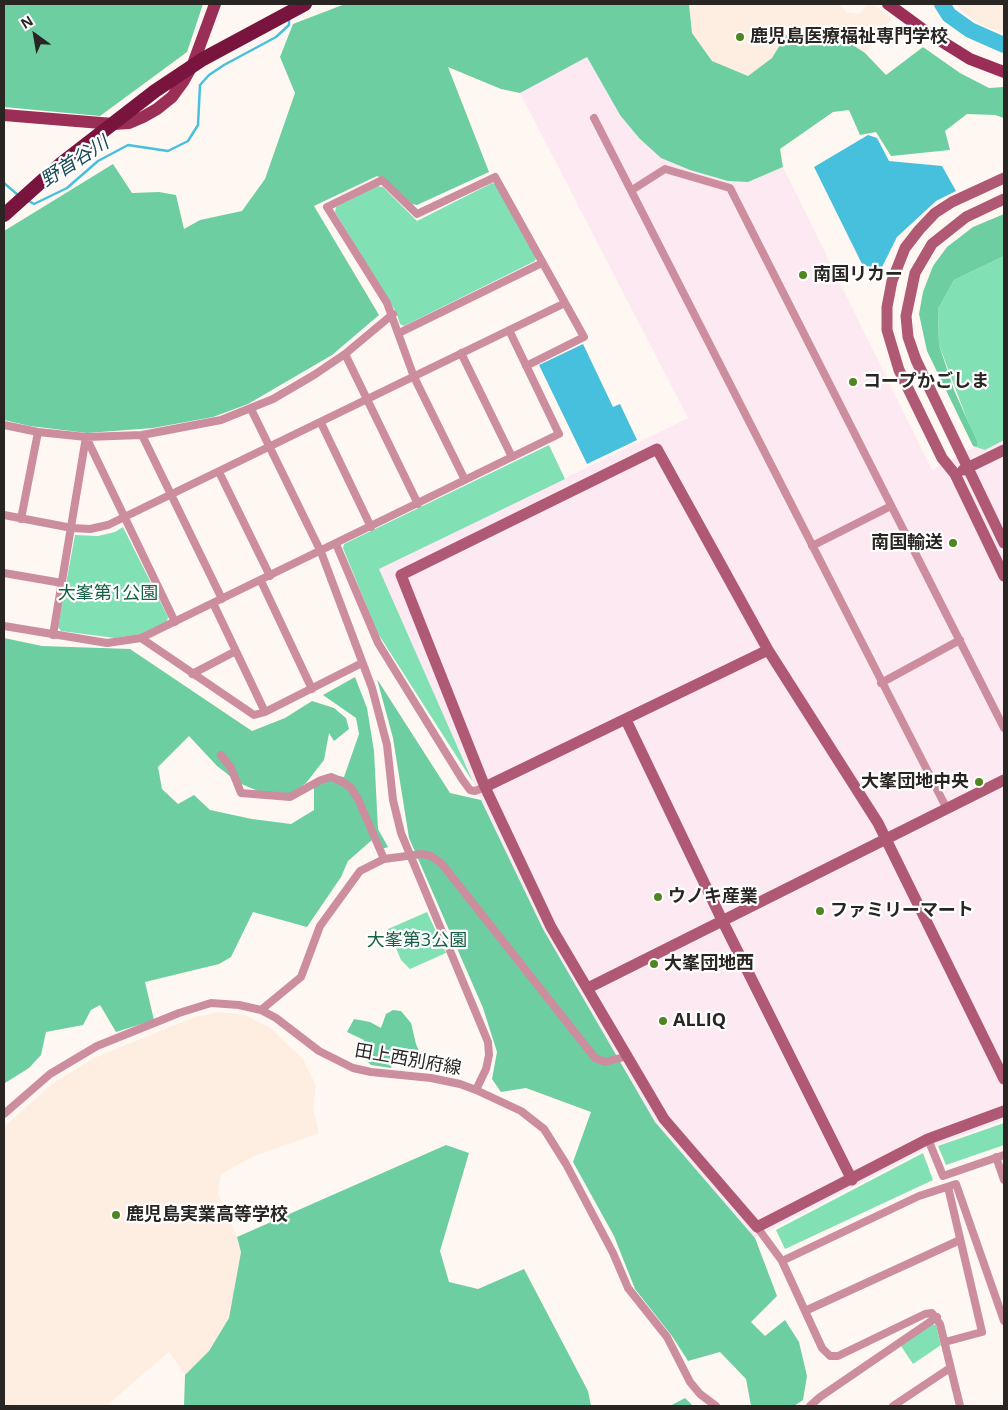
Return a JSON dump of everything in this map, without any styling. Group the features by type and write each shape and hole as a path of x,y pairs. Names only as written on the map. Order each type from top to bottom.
{"highway":[{"path":"4,214 62,163 155,91 218,50 305,4"}],"main road":[{"path":"4,115 113,124 128,123 142,117 157,109 172,97 184,82 193,64 214,4"},
{"path":"888,4 925,31 963,55 982,66 1004,72"}],"street":[{"path":"594,118 947,809"},
{"path":"632,190 665,169 730,188 1004,728"},
{"path":"465,480 414,377 393,314 327,207 382,180 417,214 496,178 584,337 526,366"},
{"path":"1004,178 935,212 919,230 897,265 889,294 887,330 899,370 942,458 955,474 1004,576"},
{"path":"1004,199 966,217 932,244 915,273 907,303 906,316 908,337 916,360 1004,543"},
{"path":"399,333 542,262"},
{"path":"4,516 72,528 99,527 124,518 565,303"},
{"path":"4,425 38,432 86,437 142,435 221,420 250,409 314,375 344,354 393,314"},
{"path":"4,626 107,643 141,638 321,552 559,434 509,330"},
{"path":"461,353 512,457"},
{"path":"344,354 418,504"},
{"path":"250,409 321,552 380,713 396,817 408,855 488,1042 489,1055 486,1069 476,1090"},
{"path":"321,423 371,527"},
{"path":"21,519 38,432"},
{"path":"142,435 222,599"},
{"path":"86,437 175,622"},
{"path":"53,635 86,437"},
{"path":"960,1406 945,1342 936,1317 932,1313 925,1314 838,1356 830,1356 822,1348 782,1261 758,1228 664,1119 551,927 485,787 401,574 657,449 768,650 878,824 1004,1079"},
{"path":"955,474 1004,450"},
{"path":"219,472 270,576"},
{"path":"812,546 891,506"},
{"path":"336,544 378,643 470,790 475,791 485,787 768,650"},
{"path":"4,573 62,583"},
{"path":"261,580 312,689"},
{"path":"213,604 265,712"},
{"path":"141,638 254,715 265,712 362,663"},
{"path":"881,683 960,640"},
{"path":"192,674 236,651"},
{"path":"626,720 722,920 852,1180"},
{"path":"221,755 231,768 241,793 290,797 322,780 331,778 343,782 351,788 358,798 384,859"},
{"path":"588,988 1004,780"},
{"path":"261,1010 301,977 320,926 360,871 384,859 422,854 431,856 442,864 595,1058 605,1062 628,1056"},
{"name":"田上西別府線","path":"4,1114 29,1090 71,1060 97,1046 179,1013 212,1003 239,1005 261,1010 276,1018 320,1051 353,1068 371,1072 431,1078 476,1090 522,1111 544,1129 566,1164 613,1253 628,1288 666,1337 690,1382 716,1406"},
{"path":"758,1228 928,1139 1004,1111"},
{"path":"928,1139 943,1176 1004,1154"},
{"path":"996,1158 1004,1180"},
{"path":"782,1261 919,1196 956,1184 1004,1321"},
{"path":"945,1342 982,1332 948,1187"},
{"path":"805,1311 960,1240"},
{"path":"810,1406 820,1397 936,1317"},
{"path":"893,1406 950,1368"}],"shaded area":[{"name":"鹿児島医療福祉専門学校","path":"689,4 840,4 846,12 859,14 868,4 873,4 892,18 865,53 845,40 786,35 772,58 748,76 712,61 692,33"},
{"name":"鹿児島医療福祉専門学校","path":"956,4 1004,4 1004,32 985,27 963,13"},
{"path":"587,57 620,115 639,138 748,182 783,167 932,470 976,446 1004,256 1004,1120 924,1150 755,1238 655,1122 543,929 481,800 379,569 688,418 520,93"},
{"name":"鹿児島実業高等学校","path":"221,1012 245,1015 269,1027 303,1059 316,1085 313,1108 319,1133 252,1157 221,1174 218,1193 237,1237 241,1252 229,1318 209,1351 185,1375 169,1352 106,1406 4,1406 4,1127 53,1083 94,1058 194,1017"}],"green space":[{"path":"4,4 203,4 187,52 100,116 4,107"},
{"path":"345,4 689,4 692,33 712,61 748,76 772,58 786,35 809,31 845,40 865,53 886,75 923,47 960,73 989,88 1004,87 1004,118 995,115 967,114 945,131 950,150 891,156 876,132 860,135 849,110 833,112 780,149 783,167 748,182 728,181 690,170 661,158 639,138 620,115 587,57 520,93 501,89 448,67 489,172 417,205 407,203 387,181 377,176 314,206 379,315 332,355 248,404 213,417 153,428 87,433 30,426 4,420 4,231 113,164 132,193 159,192 176,195 184,229 200,220 242,211 265,179 295,93 280,57 293,24"},
{"path":"492,183 495,184 536,258 535,261 404,326 400,324 396,312 335,212 336,207 377,186 383,187 417,221"},
{"path":"1004,214 1004,256 954,280 938,309 939,345 954,390 977,442 977,446 973,446 927,351 919,314 923,292 933,266 947,247 973,227"},
{"path":"1004,256 1004,440 985,450 973,446 977,446 939,345 938,309 954,280"},
{"path":"549,445 565,479 379,569 473,782 377,632 343,548 344,544"},
{"name":"大峯第1公園","path":"123,527 168,617 167,622 141,634 115,638 61,631 58,627 75,535 98,536 115,532"},
{"path":"4,638 42,646 130,649 252,731 285,718 312,701 334,708 346,718 349,729 334,741 329,733 324,760 306,783 288,796 258,791 239,783 217,766 189,736 158,767 162,789 178,804 194,795 210,810 252,819 291,824 314,810 314,784 327,774 344,777 359,734 356,718 323,695 355,677 367,708 374,751 378,829 388,847 382,849 372,840 348,861 341,877 307,927 253,912 231,957 219,964 145,982 154,1020 116,1032 100,1005 91,1010 83,1025 46,1032 41,1055 29,1068 5,1083"},
{"path":"377,679 450,793 481,800 543,929 655,1122 755,1238 777,1296 751,1322 765,1336 785,1320 799,1342 807,1376 803,1400 794,1406 751,1406 746,1379 720,1352 688,1361 672,1336 635,1289 614,1236 573,1162 591,1112 526,1088 501,1092 492,1079 497,1052 483,1008 409,838 393,738"},
{"name":"大峯第3公園","path":"427,912 446,953 410,969 401,960 388,929"},
{"path":"393,1010 401,1011 411,1023 416,1044 427,1071 404,1067 399,1059 393,1060 391,1068 371,1065 360,1054 364,1040 347,1032 354,1019 370,1022 381,1028 386,1014"},
{"path":"1004,1123 1004,1145 946,1165 938,1146"},
{"path":"446,1145 469,1153 440,1251 449,1282 478,1289 524,1269 588,1391 591,1406 184,1406 185,1375 209,1351 229,1318 241,1252 237,1237"},
{"path":"923,1153 933,1180 785,1249 776,1230"},
{"path":"932,1324 936,1325 941,1345 913,1364 901,1346"},
{"path":"685,1398 693,1406 670,1406"}],"water":[{"path":"868,135 877,138 889,161 942,166 956,191 936,201 897,237 880,271 862,264 814,167"},
{"path":"583,344 613,407 620,404 637,440 587,464 539,365"}],"waterway":[{"path":"942,4 949,15 970,30 1004,45"},
{"name":"野首谷川","path":"27,200 34,204 67,188 98,161 128,145 168,151 188,141 198,125 200,85 209,75 224,65 276,37 289,25 289,17"},
{"name":"野首谷川","path":"4,183 18,195"}],"place":[{"name":"鹿児島医療福祉専門学校","path":"740,37"},
{"name":"南国リカー","path":"803,275"},
{"name":"コープかごしま","path":"853,382"},
{"name":"南国輸送","path":"953,543"},
{"name":"大峯団地中央","path":"979,782"},
{"name":"ウノキ産業","path":"658,897"},
{"name":"ファミリーマート","path":"820,911"},
{"name":"大峯団地西","path":"654,964"},
{"name":"ALLIQ","path":"663,1021"},
{"name":"鹿児島実業高等学校","path":"116,1215"}]}
